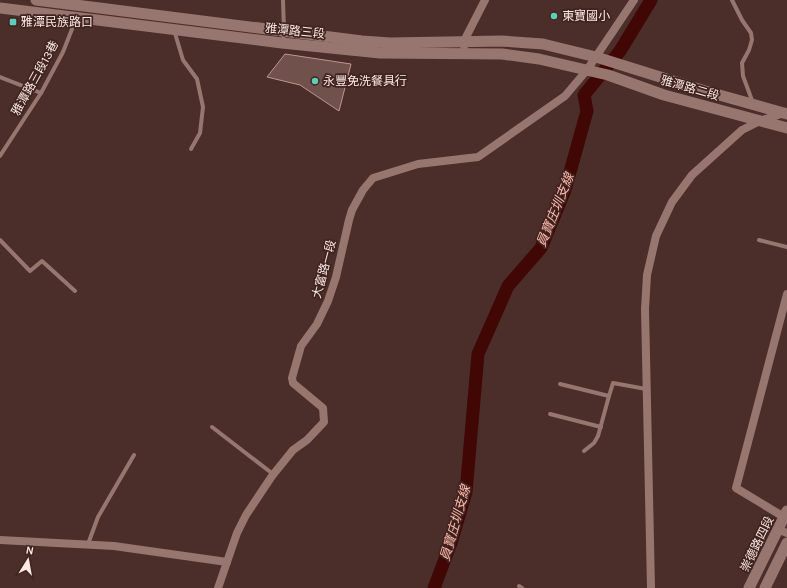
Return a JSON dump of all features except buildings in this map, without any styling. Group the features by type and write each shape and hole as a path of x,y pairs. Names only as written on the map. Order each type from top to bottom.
{"street":[{"name":"雅潭路三段","path":"36,0 362,41 390,43 502,41 542,44 596,57"},
{"path":"464,53 464,41 485,0"},
{"path":"587,70 634,0"},
{"name":"雅潭路三段","path":"0,8 282,43 380,53 502,54 539,59 587,70"},
{"path":"539,59 542,44"},
{"name":"雅潭路二段","path":"596,57 754,106 786,111"},
{"name":"雅潭路二段","path":"587,70 608,75 664,95 787,128"},
{"name":"大富路一段","path":"218,588 237,533 246,515 274,474 293,450 307,440 324,422 323,408 293,383 292,378 301,346 317,324 328,301 336,277 348,220 363,190 373,178 418,164 478,157 565,96 587,70"},
{"path":"651,588 645,309 647,275 656,236 672,202 692,175 742,130 786,111"},
{"path":"786,514 736,488 787,294"},
{"name":"崇德路四段","path":"749,588 782,531 786,514"},
{"path":"0,540 114,546 227,562"},
{"path":"765,588 787,543"}],"lane":[{"path":"282,43 284,31 283,0"},
{"path":"732,0 742,20 751,33 752,40 749,50 742,63 743,76 754,106"},
{"name":"雅潭路三段13巷","path":"0,156 41,93 63,52 76,18 77,5"},
{"path":"174,30 184,60 197,79 203,107 200,133 191,148"},
{"path":"0,77 41,93"},
{"path":"0,240 30,271 42,261 75,291"},
{"path":"759,240 787,247"},
{"path":"584,451 594,443 598,436 613,383 647,389"},
{"path":"560,384 609,396"},
{"path":"550,414 601,427"},
{"path":"212,427 274,474"},
{"path":"88,544 98,517 134,455"}],"waterway":[{"name":"員寶庄圳支線","path":"434,588 451,543 466,492 478,354 508,286 541,248 565,190 587,111 584,95 620,51 651,0"}],"place":[{"name":"東寶國小","path":"554,16"},
{"name":"雅潭民族路口","path":"13,22"},
{"name":"永豐免洗餐具行","path":"315,81"}]}
